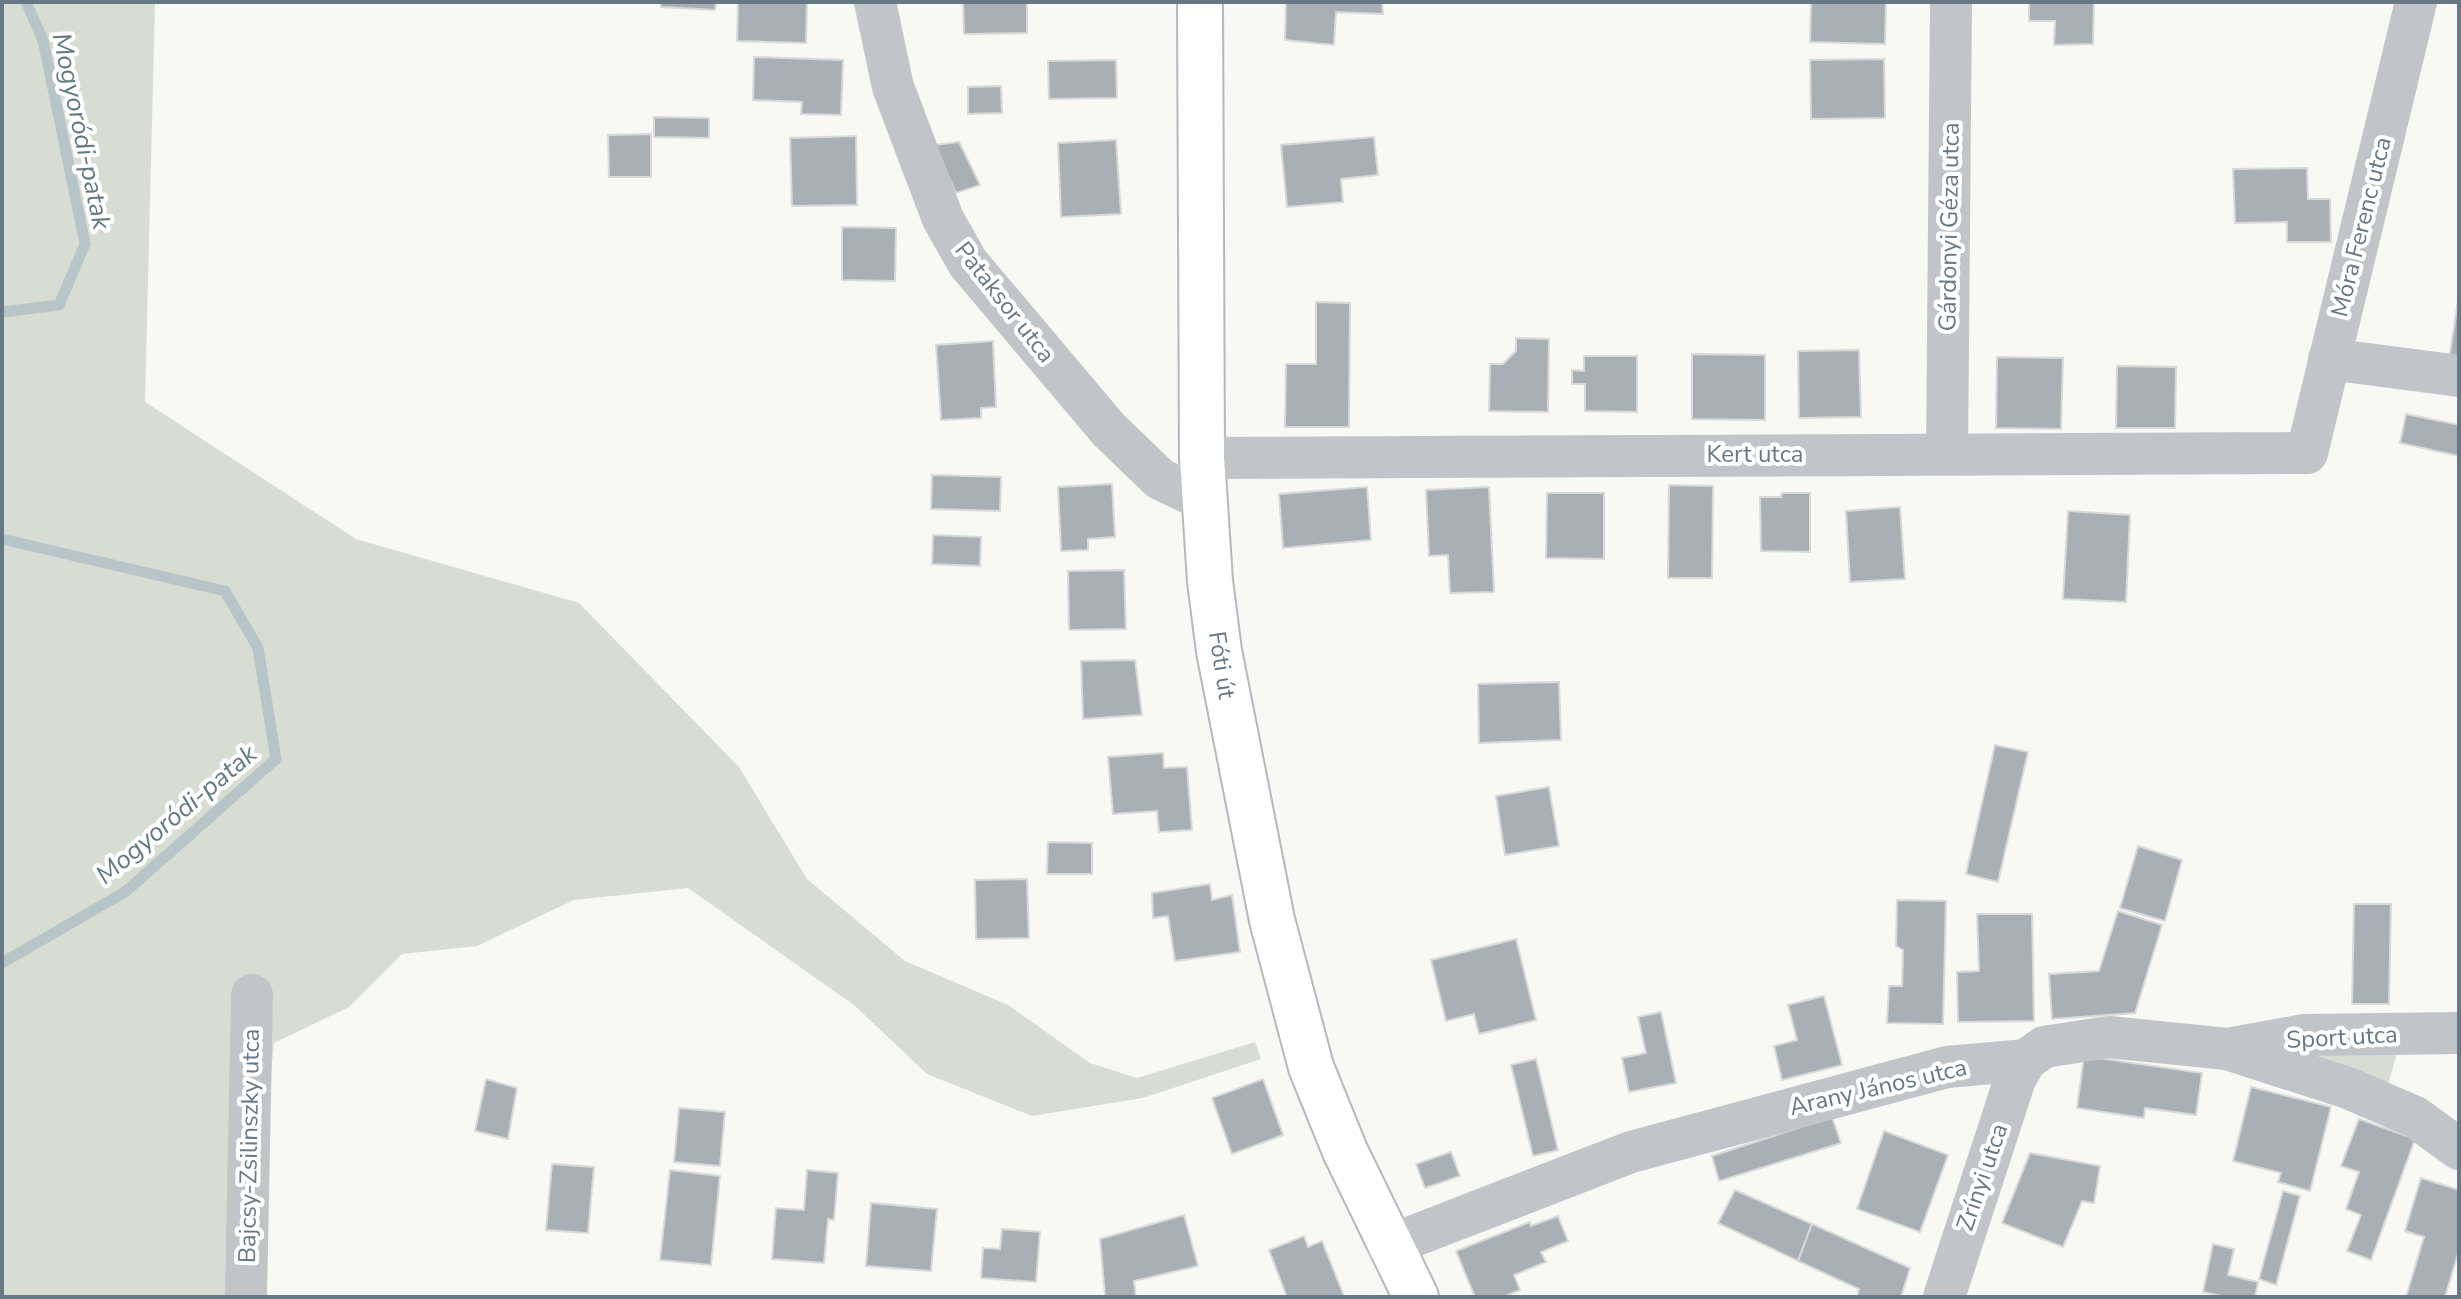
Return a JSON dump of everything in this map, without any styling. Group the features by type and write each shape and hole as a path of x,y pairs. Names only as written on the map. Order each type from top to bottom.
{"main road":[{"name":"Fóti út","path":"1200,2 1203,479 1219,651 1272,920 1311,1067 1388,1246 1416,1297"}],"street":[{"name":"Pataksor utca","path":"875,2 893,87 943,219 968,263 1109,430 1160,479 1203,479"},
{"name":"Gárdonyi Géza utca","path":"1947,453 1951,2"},
{"name":"Móra Ferenc utca","path":"2307,453 2416,2"},
{"path":"2329,359 2459,376"},
{"name":"Kert utca","path":"1203,479 1947,453 2307,453"},
{"name":"Bajcsy-Zsilinszky utca","path":"246,1297 252,995"},
{"name":"Sport utca","path":"2227,1049 2304,1035 2459,1033"},
{"name":"Arany János utca","path":"1388,1246 1631,1152 1947,1067 2026,1060 2044,1047 2109,1037 2227,1049 2348,1088 2415,1117 2459,1149"},
{"name":"Zrínyi utca","path":"1944,1297 2005,1109 2026,1060"}],"shaded area":[{"path":"2,2 155,2 145,402 356,539 579,603 739,767 807,879 905,961 1008,1005 1090,1063 1137,1078 1255,1042 1261,1059 1143,1098 1032,1116 927,1074 854,1005 688,888 574,900 477,946 402,954 349,1007 274,1043 249,1297 2,1297"},
{"path":"2400,1044 2386,1091 2261,1050"}],"building":[{"path":"661,2 716,2 715,10 661,7"},
{"path":"738,2 807,2 806,43 737,41"},
{"path":"963,2 1027,2 1027,33 964,34"},
{"path":"1286,2 1382,2 1383,14 1336,12 1334,45 1285,40"},
{"path":"1811,2 1886,2 1885,44 1810,42"},
{"path":"2029,2 2094,2 2093,44 2054,45 2055,21 2029,21"},
{"path":"754,57 843,60 841,115 801,114 802,102 753,100"},
{"path":"1884,59 1885,118 1811,119 1810,60"},
{"path":"1116,60 1117,98 1049,99 1048,61"},
{"path":"1001,86 1002,113 968,114 968,87"},
{"path":"654,117 709,118 709,138 654,137"},
{"path":"651,134 651,177 609,177 608,135"},
{"path":"856,136 857,205 792,206 790,138"},
{"path":"1374,137 1378,175 1341,179 1343,202 1287,207 1281,145"},
{"path":"1116,140 1121,214 1061,217 1058,143"},
{"path":"959,142 980,185 956,193 934,145"},
{"path":"2307,168 2308,199 2330,199 2331,242 2287,242 2287,222 2235,223 2233,169"},
{"path":"842,227 896,228 895,281 842,280"},
{"path":"2459,301 2459,367 2448,366"},
{"path":"1316,302 1350,303 1349,427 1285,427 1286,364 1316,364"},
{"path":"1516,338 1549,339 1548,412 1489,411 1490,364 1503,364 1516,351"},
{"path":"993,341 996,407 981,408 981,418 941,420 936,345"},
{"path":"1859,350 1861,417 1799,418 1798,351"},
{"path":"1692,354 1765,355 1765,420 1692,419"},
{"path":"1584,356 1637,356 1637,412 1585,411 1585,384 1572,384 1572,370 1584,371"},
{"path":"1997,357 2063,358 2061,429 1996,428"},
{"path":"2117,366 2176,367 2175,428 2116,428"},
{"path":"2406,414 2459,425 2459,456 2400,443"},
{"path":"932,475 1001,477 1000,511 931,509"},
{"path":"1112,484 1115,537 1088,539 1088,550 1061,551 1058,487"},
{"path":"1669,485 1713,486 1712,578 1668,578"},
{"path":"1367,487 1371,540 1283,548 1279,494"},
{"path":"1489,487 1494,592 1450,593 1448,555 1429,556 1426,490"},
{"path":"1547,493 1604,493 1604,559 1546,558"},
{"path":"1782,493 1810,493 1810,552 1761,551 1760,497 1781,497"},
{"path":"1900,507 1905,579 1850,582 1846,511"},
{"path":"2068,511 2130,515 2126,602 2063,599"},
{"path":"933,535 981,537 980,566 932,564"},
{"path":"1124,570 1126,629 1069,630 1068,571"},
{"path":"1135,660 1142,715 1083,719 1081,661"},
{"path":"1559,682 1561,740 1479,743 1478,684"},
{"path":"1995,745 2028,752 1998,882 1966,874"},
{"path":"1163,753 1164,768 1187,767 1192,830 1159,832 1157,811 1113,814 1108,757"},
{"path":"1549,787 1559,846 1505,855 1496,796"},
{"path":"1048,842 1092,843 1092,874 1047,874"},
{"path":"2138,846 2182,860 2165,921 2120,908"},
{"path":"1027,879 1029,938 976,939 975,880"},
{"path":"1210,884 1212,900 1232,895 1240,952 1175,961 1168,916 1153,918 1152,893"},
{"path":"1897,900 1946,901 1943,1024 1887,1023 1889,986 1902,986 1903,950 1896,946"},
{"path":"2354,904 2391,904 2389,1004 2352,1004"},
{"path":"2118,911 2162,925 2135,1013 2052,1019 2049,974 2099,971"},
{"path":"1977,914 2032,914 2034,1021 1958,1022 1957,972 1979,971"},
{"path":"1516,939 1536,1020 1479,1034 1474,1014 1446,1021 1431,960"},
{"path":"1824,996 1842,1065 1782,1080 1774,1046 1797,1040 1788,1005"},
{"path":"1661,1012 1676,1083 1629,1092 1622,1058 1646,1053 1638,1017"},
{"path":"2084,1056 2202,1073 2196,1115 2145,1108 2144,1118 2077,1108"},
{"path":"1536,1059 1558,1150 1533,1156 1511,1065"},
{"path":"486,1079 517,1088 508,1139 475,1131"},
{"path":"1263,1079 1283,1135 1232,1154 1212,1098"},
{"path":"2251,1087 2331,1107 2310,1191 2278,1182 2281,1173 2233,1161"},
{"path":"679,1108 725,1112 720,1166 674,1162"},
{"path":"1832,1117 1841,1143 1719,1181 1712,1156"},
{"path":"2359,1119 2415,1139 2371,1260 2347,1251 2361,1215 2346,1209 2359,1172 2341,1166"},
{"path":"1884,1131 1948,1155 1920,1232 1857,1209"},
{"path":"1451,1152 1460,1176 1425,1188 1416,1164"},
{"path":"2030,1153 2100,1166 2094,1203 2082,1201 2063,1247 2002,1223"},
{"path":"552,1164 594,1167 588,1233 546,1230"},
{"path":"670,1170 720,1176 711,1265 660,1260"},
{"path":"807,1170 838,1173 834,1220 828,1219 824,1263 772,1259 776,1208 804,1210"},
{"path":"2421,1178 2459,1190 2459,1250 2445,1297 2406,1297 2424,1237 2405,1231"},
{"path":"1735,1190 1812,1224 1798,1261 1718,1223"},
{"path":"2283,1191 2300,1196 2276,1285 2259,1279"},
{"path":"871,1203 937,1209 931,1271 866,1266"},
{"path":"1184,1215 1198,1266 1134,1281 1136,1297 1105,1296 1100,1239"},
{"path":"1558,1216 1568,1241 1541,1252 1546,1262 1514,1275 1520,1290 1503,1297 1475,1297 1456,1251 1530,1222 1531,1226"},
{"path":"1812,1224 1910,1268 1901,1297 1857,1297 1859,1289 1798,1261"},
{"path":"1002,1229 1040,1232 1036,1282 981,1278 983,1248 1000,1249"},
{"path":"1304,1236 1308,1247 1322,1241 1344,1296 1287,1297 1269,1250"},
{"path":"2213,1244 2234,1249 2228,1275 2258,1282 2255,1297 2226,1297 2203,1292"}],"waterway":[{"name":"Mogyoródi-patak","path":"2,312 59,305 85,244 43,40 26,2"},
{"name":"Mogyoródi-patak","path":"2,539 225,591 258,648 276,759 125,892 2,963"}]}
